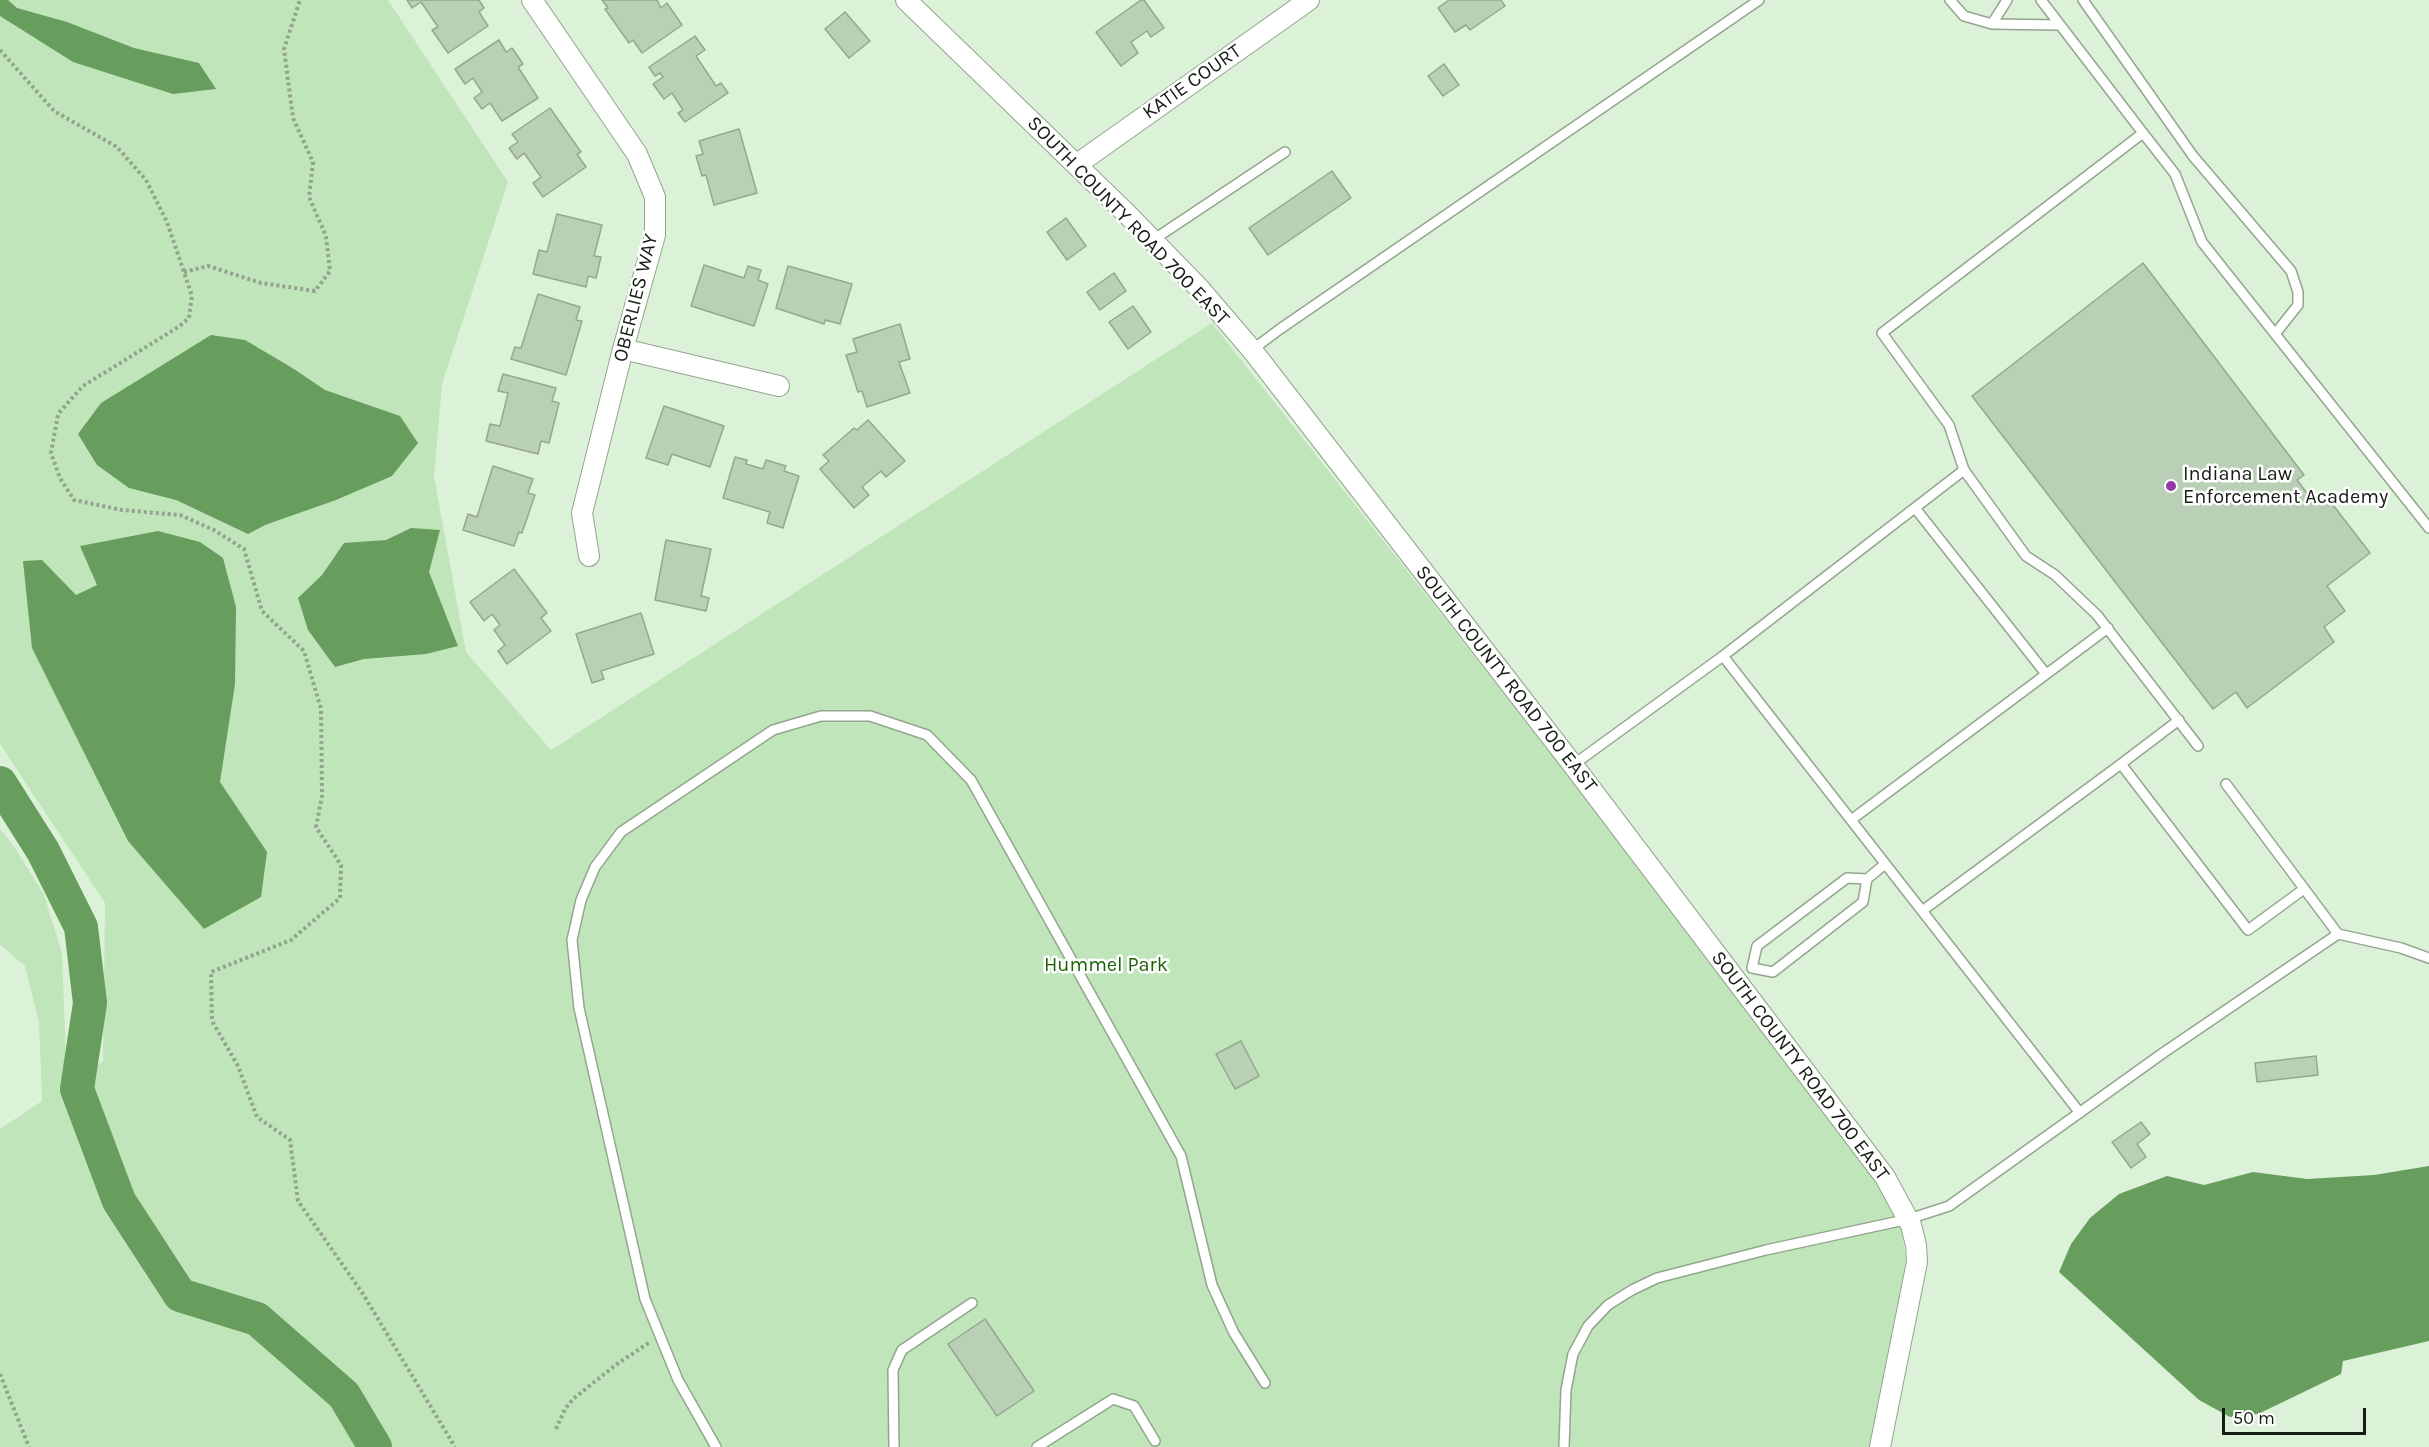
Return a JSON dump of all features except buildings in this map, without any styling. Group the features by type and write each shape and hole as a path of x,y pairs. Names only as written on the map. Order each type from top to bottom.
{"street":[{"name":"OBERLIES WAY","path":"532,0 637,154 655,197 655,235 623,349 582,513 590,556"},
{"name":"SOUTH COUNTY ROAD 700 EAST","path":"906,0 1153,240 1199,288 1252,350 1573,765 1886,1177 1909,1219 1916,1245 1915,1279 1880,1447"},
{"name":"KATIE COURT","path":"1076,165 1309,0"},
{"path":"623,349 779,386"}],"lane":[{"path":"1252,350 1759,0"},
{"path":"1950,0 1964,16 1992,24 2060,25"},
{"path":"1992,24 2007,0"},
{"path":"2042,0 2175,174 2202,242 2429,528"},
{"path":"2083,0 2193,156 2291,272 2298,292 2298,305 2275,334"},
{"path":"2144,133 1881,333 1948,425 1964,470 2026,556 2055,575 2097,615 2198,746"},
{"path":"1153,240 1285,152"},
{"path":"1573,765 1724,656 1964,470"},
{"path":"1915,508 2046,674"},
{"path":"1851,820 2108,628"},
{"path":"1724,656 2080,1113"},
{"path":"716,1447 678,1380 645,1299 579,1008 572,940 581,900 595,867 621,832 773,730 820,716 870,716 927,735 971,780 1181,1156 1212,1285 1234,1333 1265,1383"},
{"path":"1923,911 2179,720"},
{"path":"2121,764 2248,930 2304,889"},
{"path":"2226,784 2338,934 2401,948 2429,958"},
{"path":"1752,968 1773,972 1863,902 1867,879 1885,864"},
{"path":"1736,981 1752,968 1757,946 1847,878 1867,879"},
{"path":"1564,1447 1566,1390 1573,1354 1588,1326 1616,1300 1657,1278 1766,1250 1909,1219 1949,1206 2338,934"},
{"path":"894,1447 893,1370 902,1350 972,1303"},
{"path":"1037,1447 1113,1399 1134,1406 1155,1441"}],"path":[{"path":"183,272 208,266 261,283 315,291 330,271 326,236 309,197 313,162 293,118 284,49 300,0"},
{"path":"0,50 54,111 117,147 146,180 167,222 192,296 189,318 180,326 83,386 58,414 51,453 60,478 74,500 122,510 180,515 213,530 244,549 262,611 304,651 321,709 322,796 316,827 341,865 340,898 291,940 211,972 212,1021 238,1066 257,1117 290,1140 298,1201 363,1294 455,1447"},
{"path":"556,1429 565,1409 573,1399 617,1364 660,1337"},
{"path":"0,1374 29,1447"}],"green space":[{"name":"Hummel Park","path":"0,0 388,0 508,182 442,384 434,476 466,652 551,750 1212,323 1860,1146 1901,1225 1911,1296 1883,1447 0,1447 0,1129 42,1101 39,1022 25,966 0,945 0,829 14,846 44,895 62,953 67,1085 103,1061 105,903 0,744"}],"shaded area":[{"path":"0,0 8,0 17,8 67,22 134,48 199,63 216,89 173,94 73,62 0,16"},
{"path":"211,335 245,340 325,390 400,416 418,443 392,476 336,500 265,525 248,534 176,500 129,488 97,465 78,434 101,403"},
{"path":"411,528 440,530 429,572 458,646 426,654 364,659 335,667 308,630 298,598 322,575 344,543 386,540"},
{"path":"158,531 200,542 223,558 236,607 235,684 220,782 267,852 261,897 204,929 128,841 32,648 23,561 42,560 76,595 97,585 80,546"},
{"path":"2429,1166 2429,1341 2343,1361 2341,1374 2258,1414 2230,1417 2199,1400 2059,1272 2071,1244 2090,1218 2119,1194 2167,1176 2204,1185 2253,1172 2307,1179 2374,1175"}],"waterway":[{"path":"0,783 43,851 81,927 90,1003 77,1089 119,1201 180,1295 257,1319 344,1395 375,1447"}],"place":[{"name":"Indiana Law Enforcement Academy","path":"2171,486"}]}
